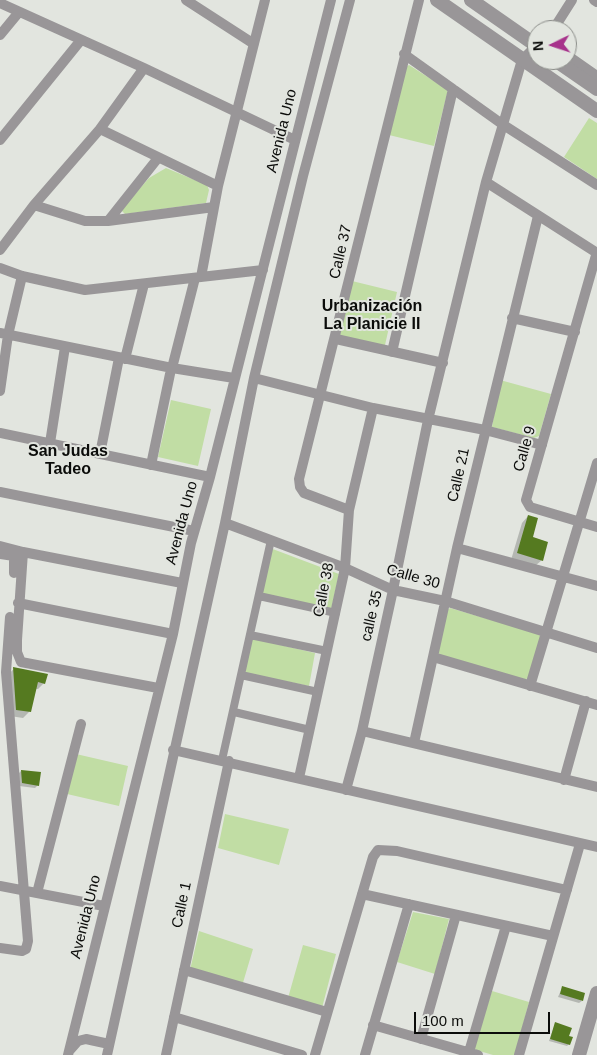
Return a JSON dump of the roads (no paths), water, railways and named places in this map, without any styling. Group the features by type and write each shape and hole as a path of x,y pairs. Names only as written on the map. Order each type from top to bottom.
{"street":[{"path":"186,0 254,44"},
{"path":"151,465 171,371 198,277 218,186 265,0"},
{"name":"Avenida Uno","path":"68,1054 173,634 194,531 210,477 331,0"},
{"path":"77,1017 86,1039 109,1052 173,750 225,523 254,378 303,176 350,0"},
{"name":"Calle 37","path":"349,510 304,493 300,487 299,479 319,394 336,339 404,54 419,0"},
{"path":"437,0 597,110"},
{"path":"472,0 527,38"},
{"path":"559,20 572,0"},
{"path":"0,3 144,68 295,140"},
{"path":"0,35 20,12"},
{"path":"0,140 81,40"},
{"path":"404,54 502,124 597,185"},
{"path":"522,60 527,55"},
{"name":"calle 35","path":"362,731 428,420 486,182 522,60"},
{"path":"577,62 597,76"},
{"path":"0,250 34,205 100,129 144,68"},
{"path":"569,70 597,89"},
{"path":"392,352 453,89"},
{"path":"100,129 218,186"},
{"path":"108,221 158,158"},
{"path":"486,182 597,253"},
{"path":"34,205 76,219 108,221 214,207"},
{"name":"Calle 21","path":"414,743 457,548 538,216"},
{"name":"Calle 9","path":"597,253 526,500 530,507 597,526"},
{"path":"0,268 22,276 85,290 263,270"},
{"path":"0,391 4,334 22,276"},
{"path":"100,454 122,358 144,284"},
{"path":"512,318 575,332"},
{"path":"4,334 122,358 171,371 234,378"},
{"path":"336,339 443,363"},
{"path":"50,444 65,346"},
{"path":"254,378 374,408 485,430 542,445"},
{"name":"Calle 38","path":"299,778 346,568 349,510 374,408"},
{"path":"0,433 210,477"},
{"path":"530,686 597,463"},
{"path":"0,492 194,531"},
{"name":"Calle 30","path":"225,523 346,568 393,590 445,601 597,648"},
{"path":"226,760 241,675 271,540"},
{"path":"0,546 182,583"},
{"path":"457,548 597,586"},
{"path":"0,948 19,952 28,946 25,891 4,684 18,603 23,552"},
{"path":"0,554 14,556 16,561 5,616 18,658 26,664 158,688"},
{"path":"258,596 336,613"},
{"path":"18,603 173,634"},
{"path":"250,635 327,651"},
{"path":"433,657 597,705"},
{"path":"241,675 318,692"},
{"path":"564,780 586,701"},
{"path":"234,712 310,730"},
{"path":"37,893 81,724"},
{"path":"346,790 362,731 597,787"},
{"path":"173,750 226,760 597,848"},
{"name":"Calle 1","path":"166,1055 226,760"},
{"path":"519,1055 580,844"},
{"path":"315,1055 373,857 378,850 383,849 567,890"},
{"path":"0,886 104,906"},
{"path":"362,894 553,936"},
{"path":"364,1055 408,904"},
{"path":"421,1039 456,915"},
{"path":"373,1025 474,1054 506,926"},
{"path":"184,970 327,1012"},
{"path":"579,1055 597,994"},
{"path":"174,1017 302,1055"},
{"path":"68,1054 73,1045 86,1039"}],"district":[{"name":"Urbanización La Planicie II","path":"372,316"},
{"name":"San Judas Tadeo","path":"68,461"}]}
